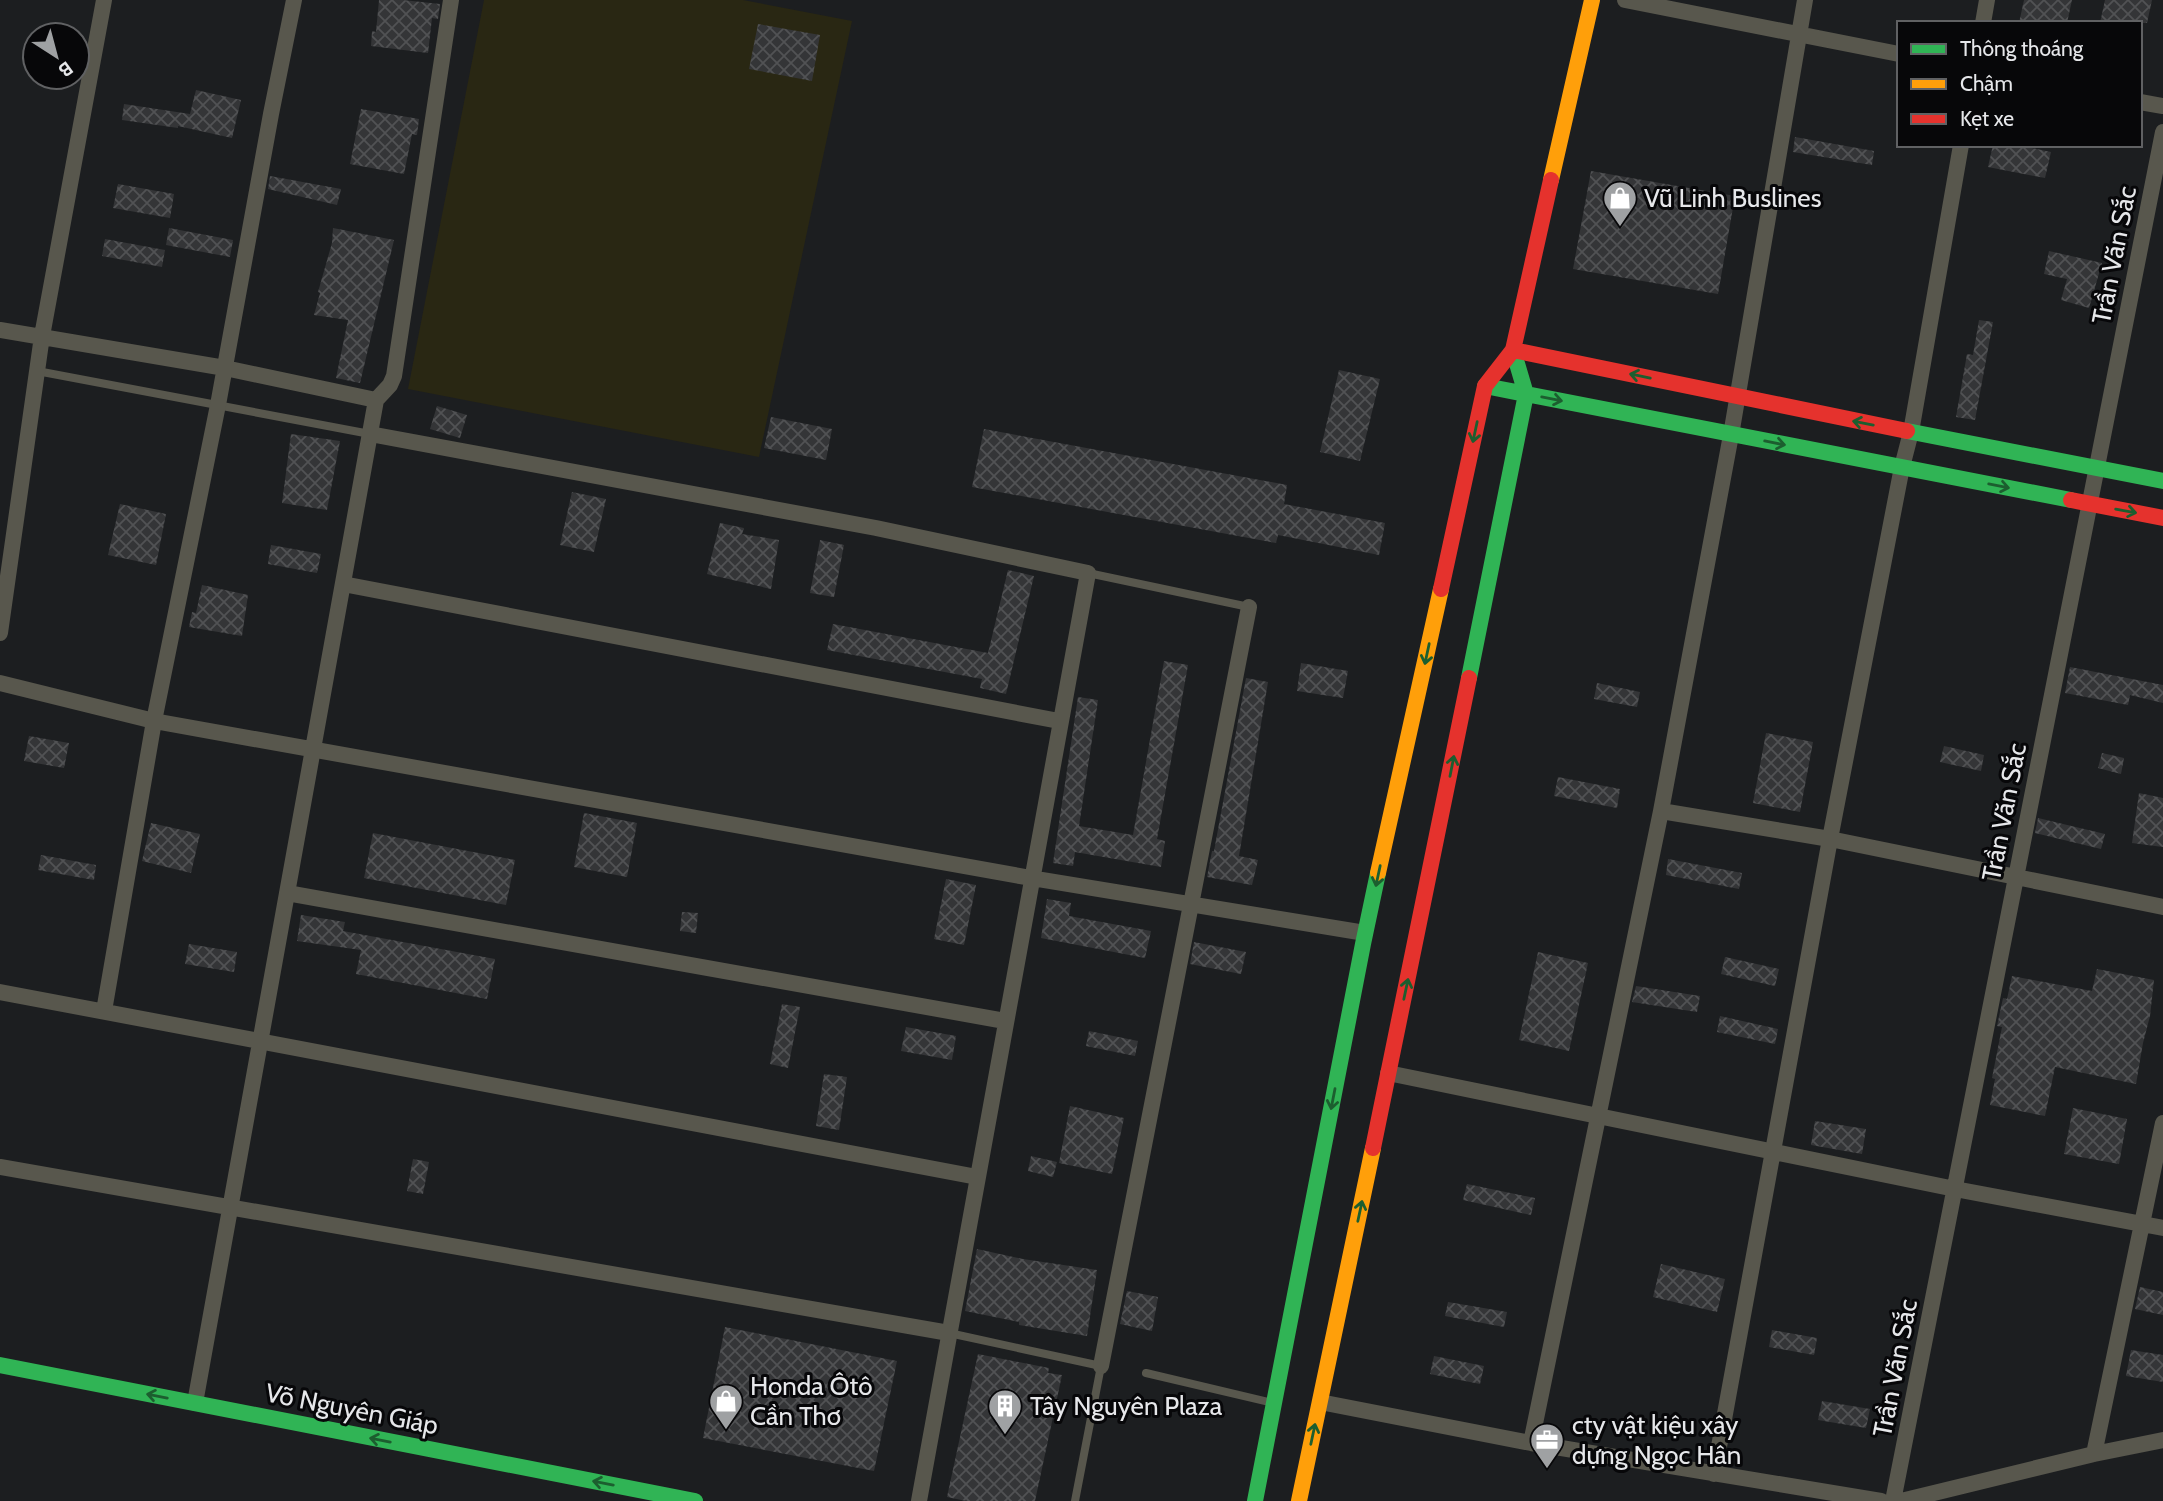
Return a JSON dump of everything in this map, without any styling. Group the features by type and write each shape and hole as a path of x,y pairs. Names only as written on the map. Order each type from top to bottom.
{"main road":[{"path":"1255,1501 1365,933 1485,386 1513,349 1592,0"},
{"path":"1299,1501 1443,810 1526,394 1513,349"},
{"path":"1513,349 1737,397 2163,481"},
{"path":"1485,386 2163,518"},
{"name":"Võ Nguyên Giáp","path":"0,1365 695,1501"}],"street":[{"path":"0,633 42,336 104,0"},
{"path":"104,1012 154,721 225,369 294,0"},
{"path":"195,1403 376,400 390,385 394,376 451,0"},
{"path":"1625,0 1897,54"},
{"path":"1531,1443 1661,811 1731,435 1805,0"},
{"path":"1983,21 1987,0"},
{"path":"2142,102 2163,106"},
{"name":"Trần Văn Sắc","path":"1893,1501 2163,132"},
{"path":"1714,1474 1830,839 1911,432 1961,147"},
{"path":"0,330 225,369 376,400"},
{"path":"370,434 876,528 1088,573 919,1501"},
{"path":"343,584 1059,721"},
{"path":"1101,1366 1249,607"},
{"path":"0,683 154,721 1031,878 1365,933"},
{"path":"1661,811 1830,839 2163,907"},
{"path":"287,893 1005,1021"},
{"path":"0,992 977,1177"},
{"path":"1388,1073 1955,1189 2163,1228"},
{"path":"2094,1454 2163,1123"},
{"path":"0,1167 949,1333"},
{"path":"1320,1402 1531,1443 1881,1501"},
{"path":"1901,1501 2163,1440"}],"lane":[{"path":"37,371 370,434"},
{"path":"1088,573 1249,607"},
{"path":"949,1333 1101,1366 1074,1501"},
{"path":"1146,1373 1274,1403"}],"shaded area":[{"path":"484,0 743,0 852,21 759,457 408,389"}],"building":[{"path":"379,0 440,4 438,19 432,18 428,53 371,46 372,31 376,32"},
{"path":"2024,0 2072,0 2067,21 2019,21"},
{"path":"2105,0 2152,0 2147,23 2100,21"},
{"path":"758,24 820,35 812,81 749,69"},
{"path":"196,90 241,100 232,138 178,126 122,120 124,104 190,114"},
{"path":"361,109 419,119 417,135 412,134 404,174 350,164"},
{"path":"1795,137 1874,151 1872,165 1793,152"},
{"path":"1993,147 2027,147 2051,152 2045,178 1988,167"},
{"path":"1591,171 1735,196 1718,294 1573,269"},
{"path":"270,176 341,189 337,205 268,189"},
{"path":"118,184 174,194 170,218 113,208"},
{"path":"169,228 233,240 230,257 166,245"},
{"path":"333,228 394,240 360,383 336,378 348,320 314,315 332,243"},
{"path":"105,239 165,250 162,267 102,256"},
{"path":"2049,251 2102,263 2089,308 2061,300 2067,279 2044,274"},
{"path":"1979,320 1993,322 1975,420 1956,417 1967,354 1973,355"},
{"path":"1339,370 1380,379 1360,461 1320,452"},
{"path":"437,406 467,415 460,438 430,429"},
{"path":"771,417 832,429 826,460 764,448"},
{"path":"984,429 1287,485 1284,504 1385,523 1379,555 1278,535 1276,543 972,487"},
{"path":"291,434 340,441 327,510 282,503"},
{"path":"572,492 606,499 594,552 560,545"},
{"path":"120,504 166,514 156,565 108,555"},
{"path":"720,523 744,528 742,534 779,540 771,589 707,574"},
{"path":"820,540 844,545 834,597 810,593"},
{"path":"271,545 321,554 317,573 268,564"},
{"path":"1008,570 1034,576 1006,694 980,688 982,679 827,650 833,624 988,653"},
{"path":"202,585 248,595 242,636 189,627 192,612 196,613"},
{"path":"1164,661 1188,665 1157,839 1165,841 1161,867 1075,852 1073,866 1053,863 1078,697 1098,700 1079,826 1133,835"},
{"path":"1301,663 1348,671 1343,698 1297,691"},
{"path":"2070,667 2163,685 2163,703 2130,695 2128,705 2065,693"},
{"path":"1246,678 1268,682 1239,856 1258,860 1252,885 1207,877"},
{"path":"1597,683 1640,692 1637,707 1594,699"},
{"path":"1766,733 1813,742 1800,812 1753,803"},
{"path":"29,736 69,743 64,768 24,761"},
{"path":"1944,746 1984,755 1981,771 1940,762"},
{"path":"2102,753 2124,758 2121,774 2098,768"},
{"path":"1558,777 1620,789 1617,808 1554,796"},
{"path":"2139,793 2163,798 2163,847 2132,843"},
{"path":"584,813 637,823 627,877 574,867"},
{"path":"2038,818 2105,834 2101,849 2035,833"},
{"path":"151,823 200,834 191,873 142,861"},
{"path":"373,833 515,860 506,905 364,878"},
{"path":"41,855 96,865 94,880 38,870"},
{"path":"1668,859 1742,873 1739,889 1666,875"},
{"path":"946,879 976,885 964,945 934,939"},
{"path":"1047,899 1071,903 1069,916 1151,931 1145,958 1041,938"},
{"path":"682,912 698,913 696,933 680,931"},
{"path":"301,915 345,922 343,931 495,959 487,999 356,974 361,950 297,941"},
{"path":"1194,942 1246,952 1241,974 1190,964"},
{"path":"189,944 237,952 234,972 185,964"},
{"path":"1538,952 1588,963 1569,1051 1519,1040"},
{"path":"1725,957 1779,969 1775,986 1721,974"},
{"path":"2097,969 2154,980 2150,1016 2136,1084 2055,1067 2045,1116 1990,1105 1995,1079 1992,1078 2002,1027 1997,1026 2003,998 2007,999 2012,976 2092,991"},
{"path":"1636,986 1700,996 1697,1012 1632,1002"},
{"path":"782,1004 800,1007 788,1068 770,1064"},
{"path":"1720,1016 1778,1029 1775,1044 1717,1032"},
{"path":"906,1027 956,1036 952,1060 901,1051"},
{"path":"1089,1031 1138,1041 1135,1056 1086,1046"},
{"path":"824,1074 847,1077 839,1130 816,1126"},
{"path":"1070,1106 1124,1118 1112,1174 1059,1163"},
{"path":"2073,1108 2127,1119 2119,1164 2064,1154"},
{"path":"1815,1121 1866,1129 1862,1154 1811,1145"},
{"path":"1031,1156 1057,1162 1053,1177 1028,1171"},
{"path":"413,1159 429,1162 423,1194 407,1191"},
{"path":"1467,1184 1535,1198 1531,1215 1463,1200"},
{"path":"977,1249 1097,1270 1087,1336 1019,1325 1019,1322 965,1311"},
{"path":"1661,1264 1725,1279 1717,1312 1653,1297"},
{"path":"2140,1287 2163,1292 2163,1315 2135,1309"},
{"path":"1127,1291 1158,1297 1152,1331 1120,1324"},
{"path":"1448,1302 1507,1312 1504,1327 1445,1316"},
{"path":"725,1327 897,1361 874,1471 703,1438"},
{"path":"1772,1330 1817,1338 1814,1355 1769,1347"},
{"path":"2131,1350 2163,1355 2163,1382 2126,1376"},
{"name":"Tây Nguyên Plaza","path":"978,1354 1049,1368 1048,1373 1062,1375 1035,1501 966,1501 947,1497"},
{"path":"1434,1356 1484,1366 1480,1384 1430,1374"},
{"path":"1822,1401 1870,1409 1866,1428 1818,1420"}],"traffic: fast":[{"path":"1469,678 1526,394 1513,350"},
{"path":"1485,386 2071,500"},
{"path":"1907,431 2163,481"},
{"path":"1255,1501 1378,873"},
{"path":"0,1365 695,1501"}],"traffic: slow":[{"path":"1551,180 1592,0"},
{"path":"1378,873 1441,589"},
{"path":"1299,1501 1373,1148"}],"traffic: jam":[{"path":"1441,589 1485,386 1513,350 1551,180"},
{"path":"1513,350 1907,431"},
{"path":"2071,500 2163,518"},
{"path":"1373,1148 1469,678"}],"place":[{"name":"Vũ Linh Buslines","path":"1620,228"},
{"name":"Honda Ôtô Cần Thơ","path":"726,1431"},
{"name":"Tây Nguyên Plaza","path":"1005,1436"},
{"name":"cty vật kiệu xây dựng Ngọc Hân","path":"1547,1470"}]}
